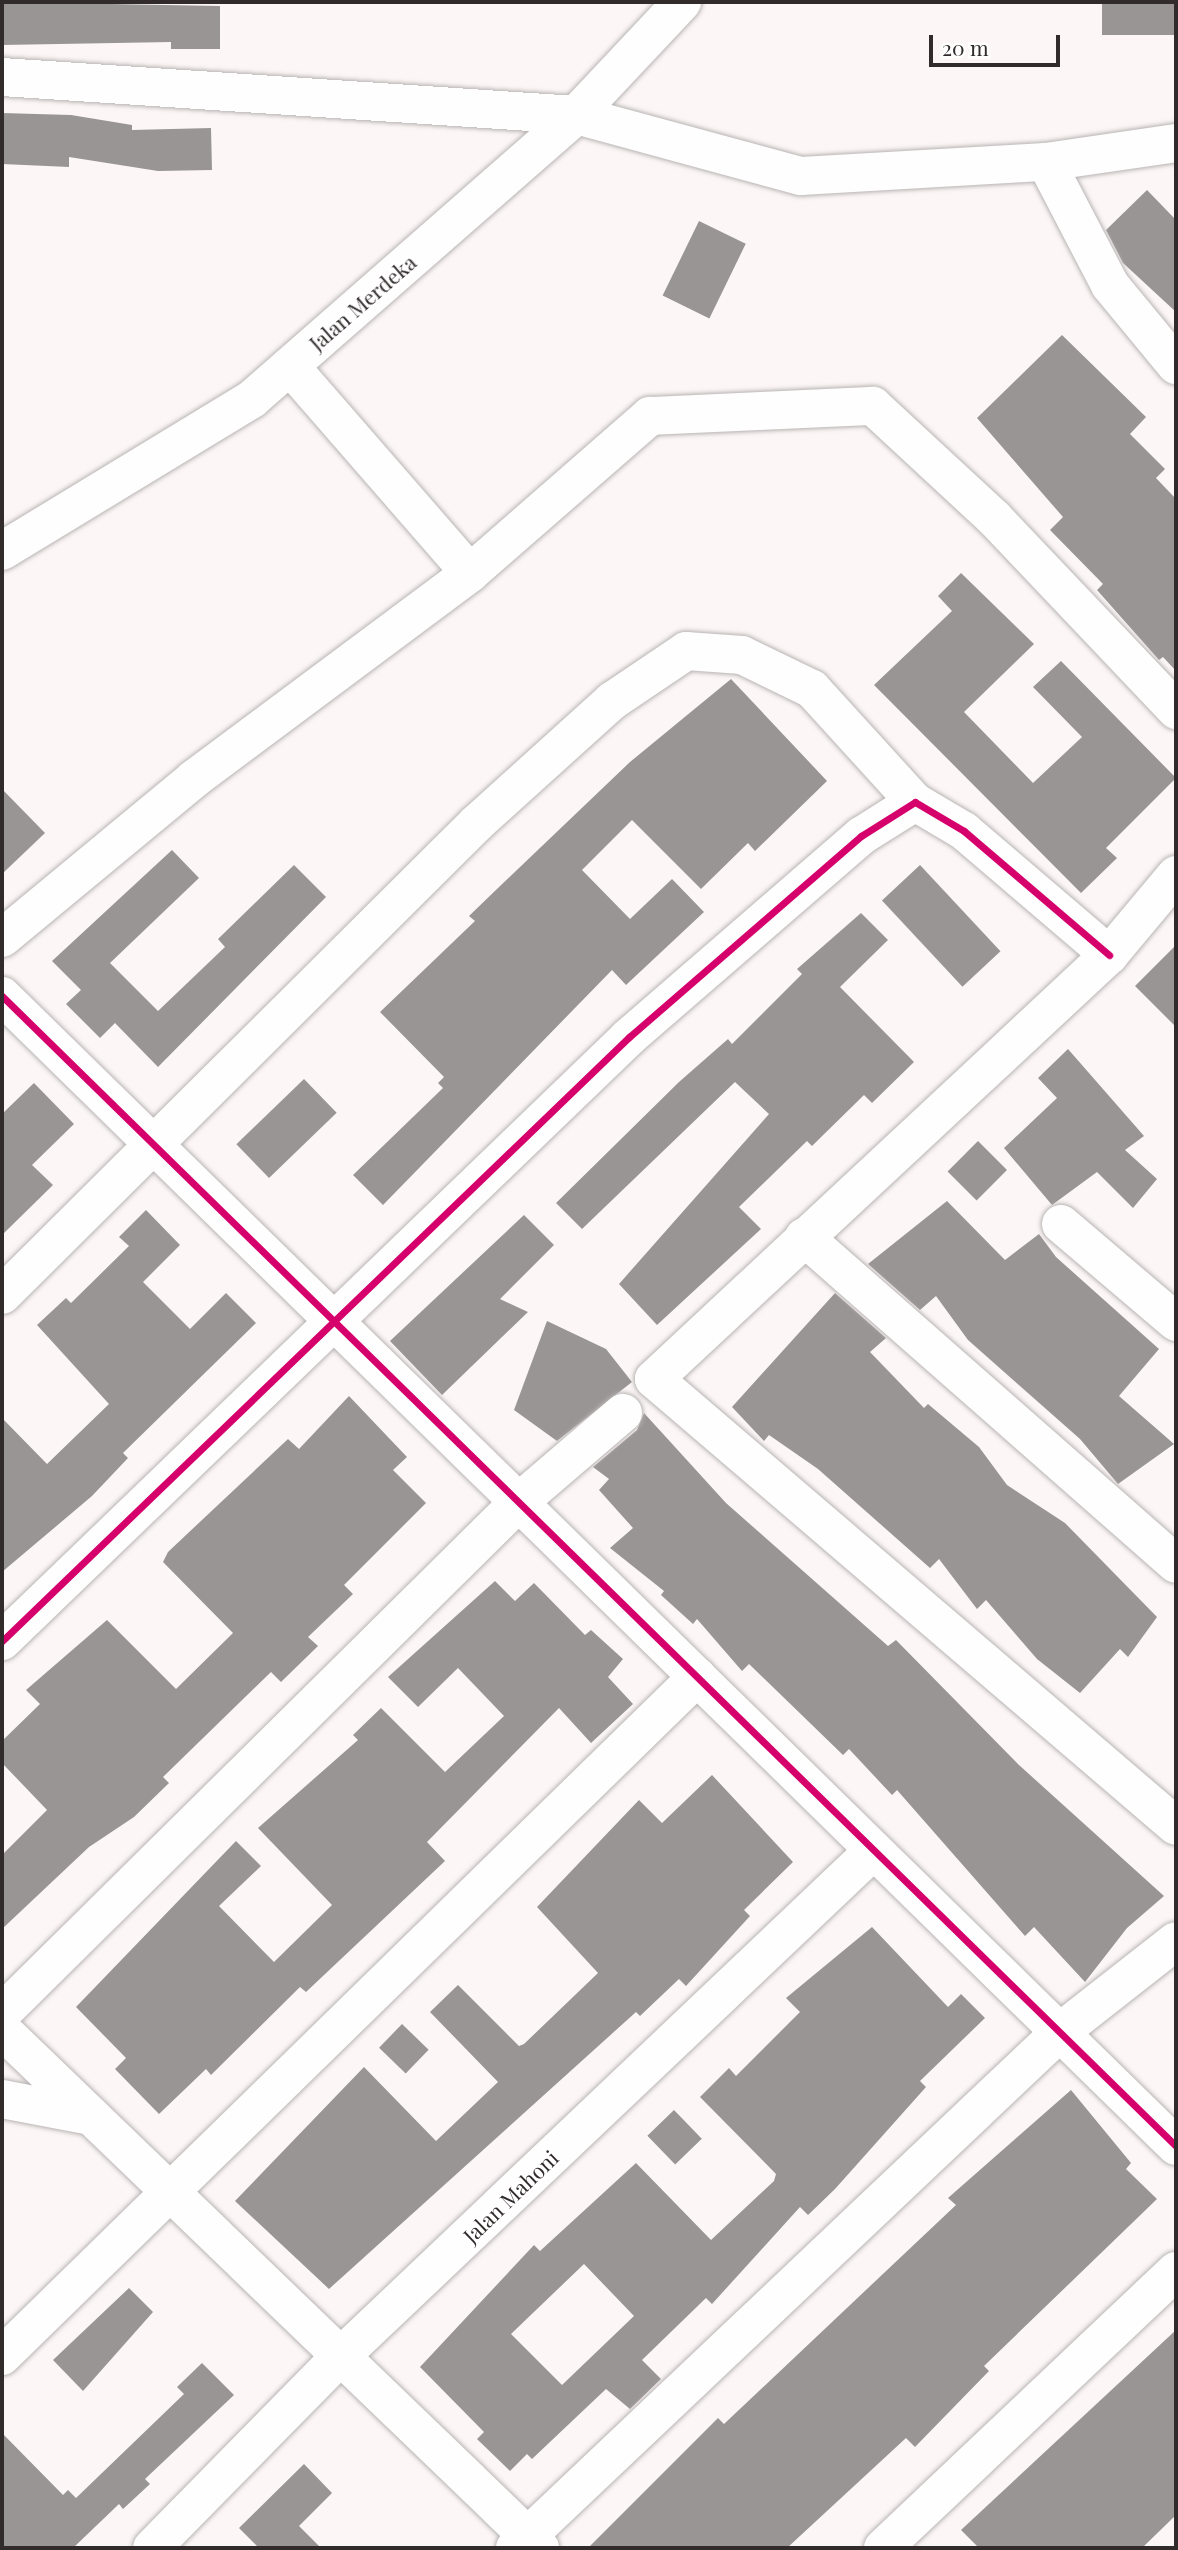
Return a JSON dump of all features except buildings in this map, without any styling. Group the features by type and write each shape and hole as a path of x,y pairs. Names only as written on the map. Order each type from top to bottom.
{"street":[{"name":"Jalan Merdeka","path":"2,551 252,399 576,114 682,2"},
{"path":"2,77 576,114 802,176 1046,162 1176,143"},
{"path":"1046,162 1110,285 1176,365"},
{"path":"290,366 470,573"},
{"path":"2,937 194,779 470,573 650,416 873,406 994,518 1176,710"},
{"path":"2,1295 477,823 612,701 686,650 742,655 813,689 915,802 964,831 1109,955"},
{"path":"2,1641 331,1319 628,1037 861,836 915,802"},
{"path":"1176,875 1109,955 654,1379 1176,1826"},
{"path":"2,996 1176,2146"},
{"path":"1061,1224 1176,1322"},
{"path":"804,1237 1176,1564"},
{"path":"2,2013 519,1502 623,1413"},
{"path":"2,2356 166,2189 697,1677"},
{"name":"Jalan Mahoni","path":"152,2548 340,2357 874,1850"},
{"path":"2,2031 340,2357 527,2544 1060,2032 1176,1941"},
{"path":"2,2099 91,2116"},
{"path":"883,2548 1176,2270"}],"cycle path":[{"path":"2,1641 629,1037 861,836 915,802 964,831 1109,955"},
{"path":"2,996 1176,2146"}]}
